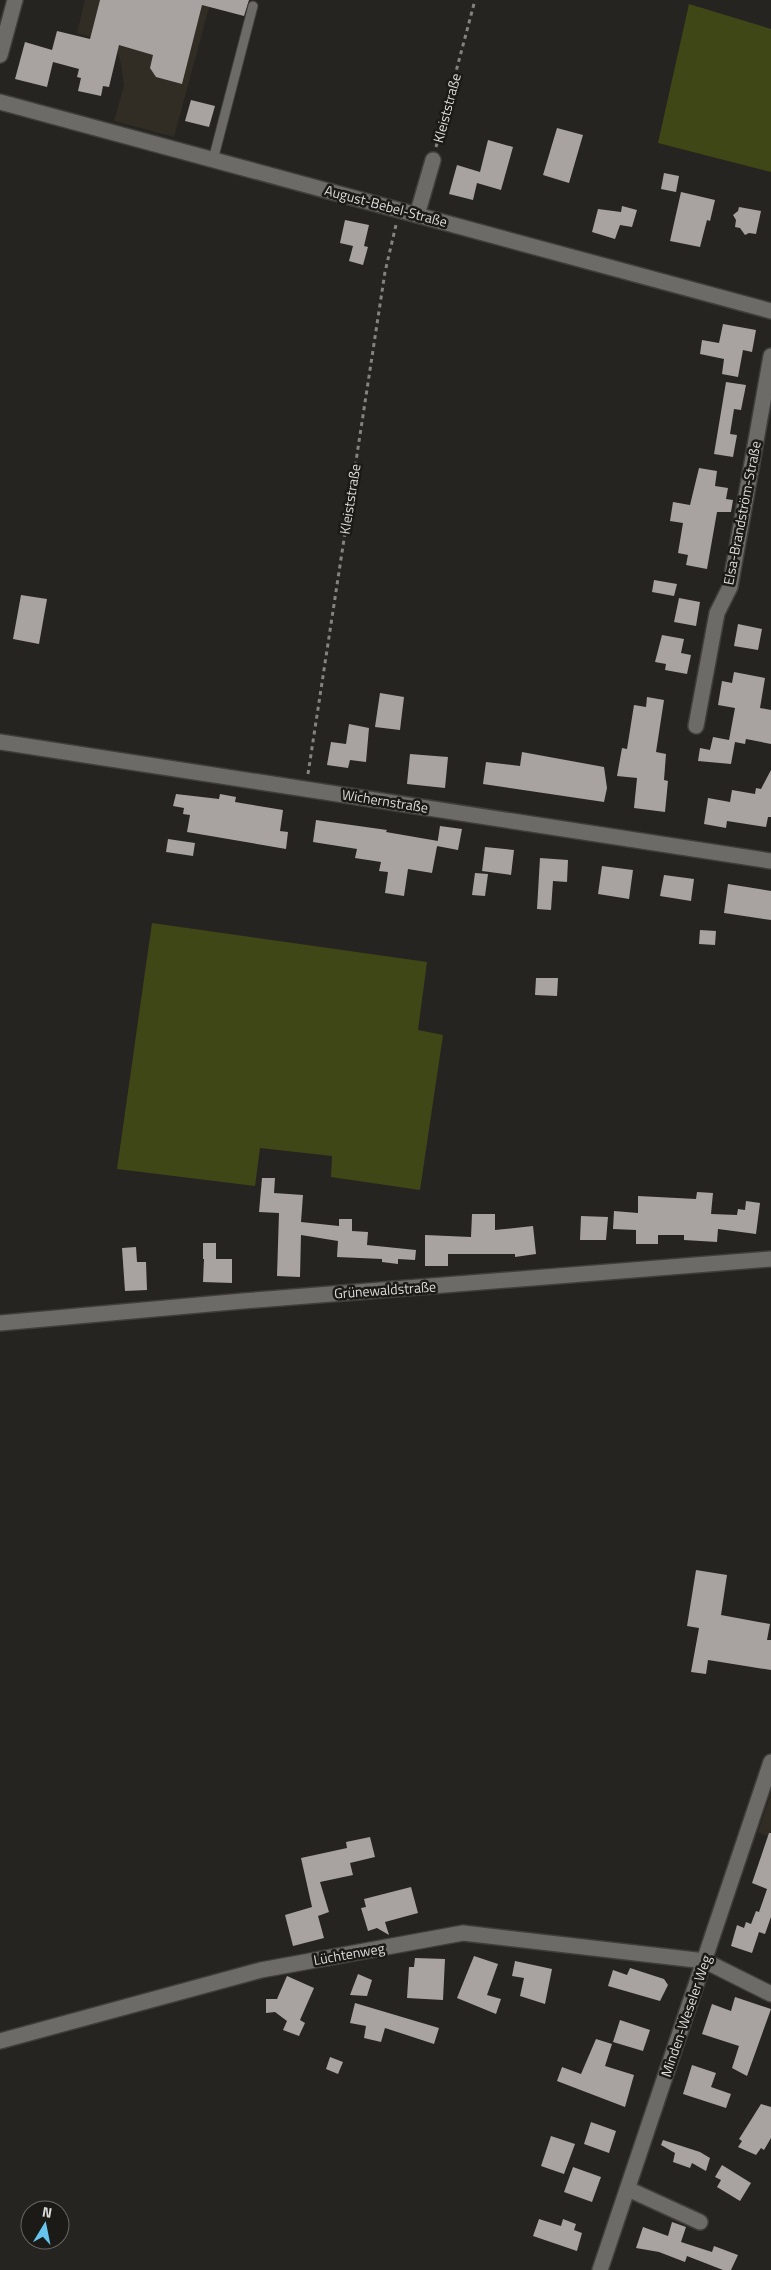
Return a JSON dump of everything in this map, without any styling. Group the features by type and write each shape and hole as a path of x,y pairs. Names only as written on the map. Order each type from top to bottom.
{"street":[{"path":"0,55 15,0"},
{"name":"August-Bebel-Straße","path":"0,102 771,311"},
{"name":"Kleiststraße","path":"417,215 433,160"},
{"name":"Elsa-Brandström-Straße","path":"696,726 717,613 730,588 771,356"},
{"name":"Wichernstraße","path":"0,742 771,861"},
{"name":"Grünewaldstraße","path":"0,1323 243,1301 771,1259"},
{"name":"Minden-Weseler Weg","path":"600,2270 771,1762"},
{"name":"Lüchtenweg","path":"0,2040 261,1970 462,1933 705,1961 771,1994"},
{"path":"628,2189 700,2222"}],"lane":[{"path":"213,160 253,6"}],"path":[{"name":"Kleiststraße","path":"433,160 475,0"},
{"name":"Kleiststraße","path":"305,789 385,272 400,210"}],"shaded area":[{"path":"85,0 211,0 174,137 114,121 124,86 121,64 116,44 77,33"},
{"path":"771,1793 771,1838 758,1832"}],"green space":[{"path":"689,4 771,29 771,172 658,143"},
{"path":"152,923 427,962 418,1030 443,1035 420,1190 331,1177 332,1156 260,1148 255,1186 117,1169"}],"building":[{"path":"100,0 249,0 244,16 202,5 182,84 156,77 150,68 153,55 119,45 109,87 103,86 101,96 78,91 81,78 77,77 79,69 53,62 47,87 15,79 25,42 52,50 57,31 90,39"},
{"path":"191,100 215,106 209,127 185,121"},
{"path":"557,128 583,135 569,183 543,175"},
{"path":"488,140 513,147 501,190 477,183 473,200 449,194 457,165 480,172"},
{"path":"664,173 679,176 676,192 661,189"},
{"path":"681,192 715,200 710,221 707,220 700,247 670,241"},
{"path":"622,206 637,210 632,227 620,225 615,239 592,232 598,209 621,212"},
{"path":"739,207 761,211 756,234 749,233 745,235 740,228 735,227 736,220 733,215 738,211"},
{"path":"345,220 369,225 364,246 368,247 363,265 349,261 353,246 340,243"},
{"path":"723,324 756,330 752,352 743,350 738,377 722,374 724,359 700,354 702,340 719,343"},
{"path":"726,382 746,385 741,410 734,409 730,434 737,435 733,457 714,454"},
{"path":"699,468 717,471 715,486 728,488 726,499 733,500 731,512 717,512 707,569 686,565 688,555 678,553 683,523 670,521 673,502 690,505"},
{"path":"654,580 677,584 674,596 652,592"},
{"path":"21,595 47,599 39,644 13,639"},
{"path":"679,598 700,602 696,626 674,622"},
{"path":"738,624 762,629 758,650 734,646"},
{"path":"662,635 684,639 681,653 691,655 687,674 665,670 666,664 655,662"},
{"path":"734,672 765,678 760,708 771,710 771,744 746,739 745,744 735,742 731,764 698,761 700,748 710,750 713,737 729,740 735,708 718,705 722,681 732,683"},
{"path":"380,693 404,697 400,730 375,727"},
{"path":"647,697 664,700 656,752 666,754 664,780 668,781 665,812 634,808 637,778 617,776 622,748 627,749 634,705 646,707"},
{"path":"349,724 369,728 366,762 350,760 348,768 327,765 331,742 346,744"},
{"path":"522,752 604,767 607,788 604,802 483,784 486,762 520,766"},
{"path":"410,754 448,757 445,788 407,784"},
{"path":"771,770 771,817 768,817 766,827 727,821 726,828 704,824 708,798 730,802 732,790 755,794 756,788 761,789"},
{"path":"176,794 219,799 220,794 236,797 235,802 283,810 280,831 288,832 286,849 187,832 190,815 183,814 184,808 173,806"},
{"path":"316,820 387,830 386,832 438,841 432,873 408,869 404,896 385,893 388,872 379,871 381,862 355,858 357,849 313,842"},
{"path":"440,826 462,829 458,850 437,846"},
{"path":"168,839 195,843 193,856 166,852"},
{"path":"485,847 514,850 511,875 482,871"},
{"path":"540,858 568,860 567,882 553,881 551,910 537,909"},
{"path":"602,866 633,870 629,899 598,894"},
{"path":"475,873 488,874 485,896 472,895"},
{"path":"664,875 694,879 691,901 660,896"},
{"path":"728,884 771,891 771,920 724,913"},
{"path":"700,930 716,931 715,945 699,944"},
{"path":"536,978 558,978 557,996 535,995"},
{"path":"262,1178 275,1178 274,1193 303,1195 301,1222 339,1226 339,1219 352,1219 352,1231 368,1232 367,1245 416,1250 415,1260 398,1259 398,1264 382,1262 382,1259 337,1257 338,1241 301,1235 300,1277 277,1276 279,1213 259,1212"},
{"path":"697,1192 713,1193 711,1214 737,1215 738,1209 745,1210 746,1201 760,1203 756,1234 718,1229 717,1242 684,1240 684,1235 658,1235 658,1244 636,1244 636,1230 613,1229 614,1211 638,1213 638,1196 696,1199"},
{"path":"472,1214 495,1214 495,1230 533,1226 536,1254 515,1257 515,1254 448,1254 448,1266 425,1266 425,1235 471,1237"},
{"path":"581,1216 608,1217 606,1240 580,1240"},
{"path":"203,1243 216,1243 216,1259 232,1259 232,1283 203,1282"},
{"path":"136,1247 137,1262 146,1262 147,1290 125,1291 122,1248"},
{"path":"696,1570 727,1575 721,1615 770,1624 767,1640 771,1640 771,1670 708,1660 706,1674 691,1672 699,1628 687,1626"},
{"path":"769,1833 771,1833 771,1917 765,1934 759,1932 752,1953 731,1946 737,1925 744,1928 746,1922 751,1924 756,1911 759,1912 767,1889 752,1883"},
{"path":"370,1837 375,1857 350,1863 353,1875 320,1882 329,1912 318,1916 324,1938 293,1946 285,1915 312,1907 301,1858 347,1848 346,1842"},
{"path":"411,1887 418,1913 385,1922 389,1935 377,1928 368,1931 361,1908 366,1907 364,1899"},
{"path":"474,1956 498,1964 487,1995 501,1999 496,2014 457,1998"},
{"path":"415,1958 445,1959 443,2000 407,1998 409,1967 414,1967"},
{"path":"515,1961 552,1969 545,2004 520,1996 524,1978 512,1976"},
{"path":"630,1968 664,1979 668,1985 660,2001 608,1986 613,1970 627,1975"},
{"path":"358,1974 372,1980 367,1996 350,1995"},
{"path":"287,1976 314,1988 300,2020 305,2023 299,2036 283,2030 287,2021 275,2012 266,2013 266,1999 277,1999"},
{"path":"735,1997 771,2009 747,2076 732,2068 739,2046 702,2034 712,2004 731,2011"},
{"path":"355,2003 439,2028 434,2044 385,2028 381,2042 364,2038 366,2026 350,2023"},
{"path":"620,2020 650,2030 643,2051 613,2042"},
{"path":"596,2039 612,2044 605,2066 634,2075 625,2107 557,2081 562,2067 581,2074"},
{"path":"330,2057 343,2062 338,2074 326,2069"},
{"path":"692,2065 716,2073 711,2087 731,2094 726,2108 683,2094"},
{"path":"761,2104 771,2107 771,2138 764,2150 761,2148 756,2155 738,2147 742,2141 739,2139"},
{"path":"591,2122 616,2131 609,2153 584,2144"},
{"path":"551,2136 575,2144 564,2174 541,2166"},
{"path":"663,2140 700,2152 710,2158 706,2171 692,2163 690,2168 673,2162 675,2153 661,2145"},
{"path":"722,2165 751,2183 740,2201 717,2187 721,2180 715,2177"},
{"path":"573,2167 601,2177 592,2202 564,2192"},
{"path":"539,2219 561,2226 563,2219 576,2224 574,2230 582,2233 577,2251 533,2236"},
{"path":"672,2222 686,2227 681,2242 712,2252 714,2246 738,2255 731,2270 723,2270 687,2256 685,2262 659,2252 636,2248 643,2227 668,2236"}]}
